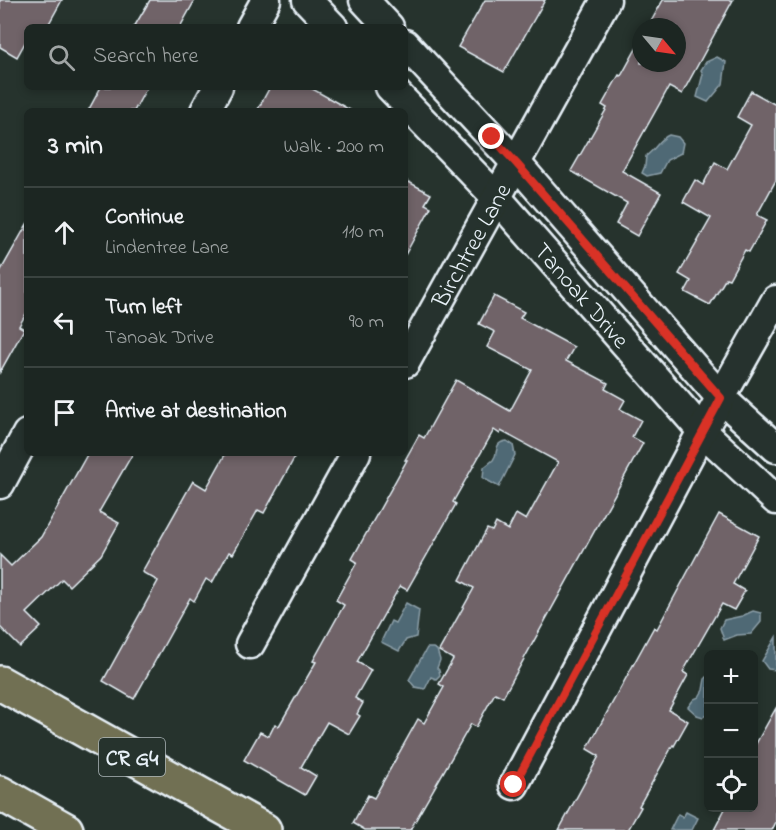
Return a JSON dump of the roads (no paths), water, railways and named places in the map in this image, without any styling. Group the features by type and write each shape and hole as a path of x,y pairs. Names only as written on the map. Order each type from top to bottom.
{"highway":[{"name":"CR G4","path":"0,683 264,830"},
{"path":"0,793 66,830"}],"street":[{"path":"253,24 266,0"},
{"path":"307,0 330,24"},
{"path":"364,0 386,24"},
{"name":"Birchtree Lane","path":"408,358 606,0"},
{"name":"Tanoak Drive","path":"408,47 516,163 721,398 776,448"},
{"path":"207,108 216,90"},
{"name":"Tanoak Drive","path":"393,90 497,198 702,431 776,500"},
{"path":"514,785 702,431 776,300"},
{"path":"0,484 24,440"},
{"path":"250,644 354,456"}],"water":[{"path":"717,57 726,62 723,84 708,102 697,97 703,74 701,70 706,62"},
{"path":"669,135 678,137 683,143 681,153 667,160 660,173 647,176 642,173 646,156"},
{"path":"507,441 513,445 515,455 499,487 483,478 484,467 495,457 499,444"},
{"path":"406,603 419,610 416,637 406,640 399,651 381,642 391,621 395,623"},
{"path":"753,611 761,613 761,622 751,634 737,635 724,640 720,628 724,620"},
{"path":"776,637 776,670 768,669 762,661"},
{"path":"427,648 437,650 440,660 437,668 440,675 436,679 431,677 425,689 415,687 409,680"},
{"path":"704,684 703,717 688,707 703,690"},
{"path":"686,812 698,818 692,830 670,830 678,814 683,817"}]}
